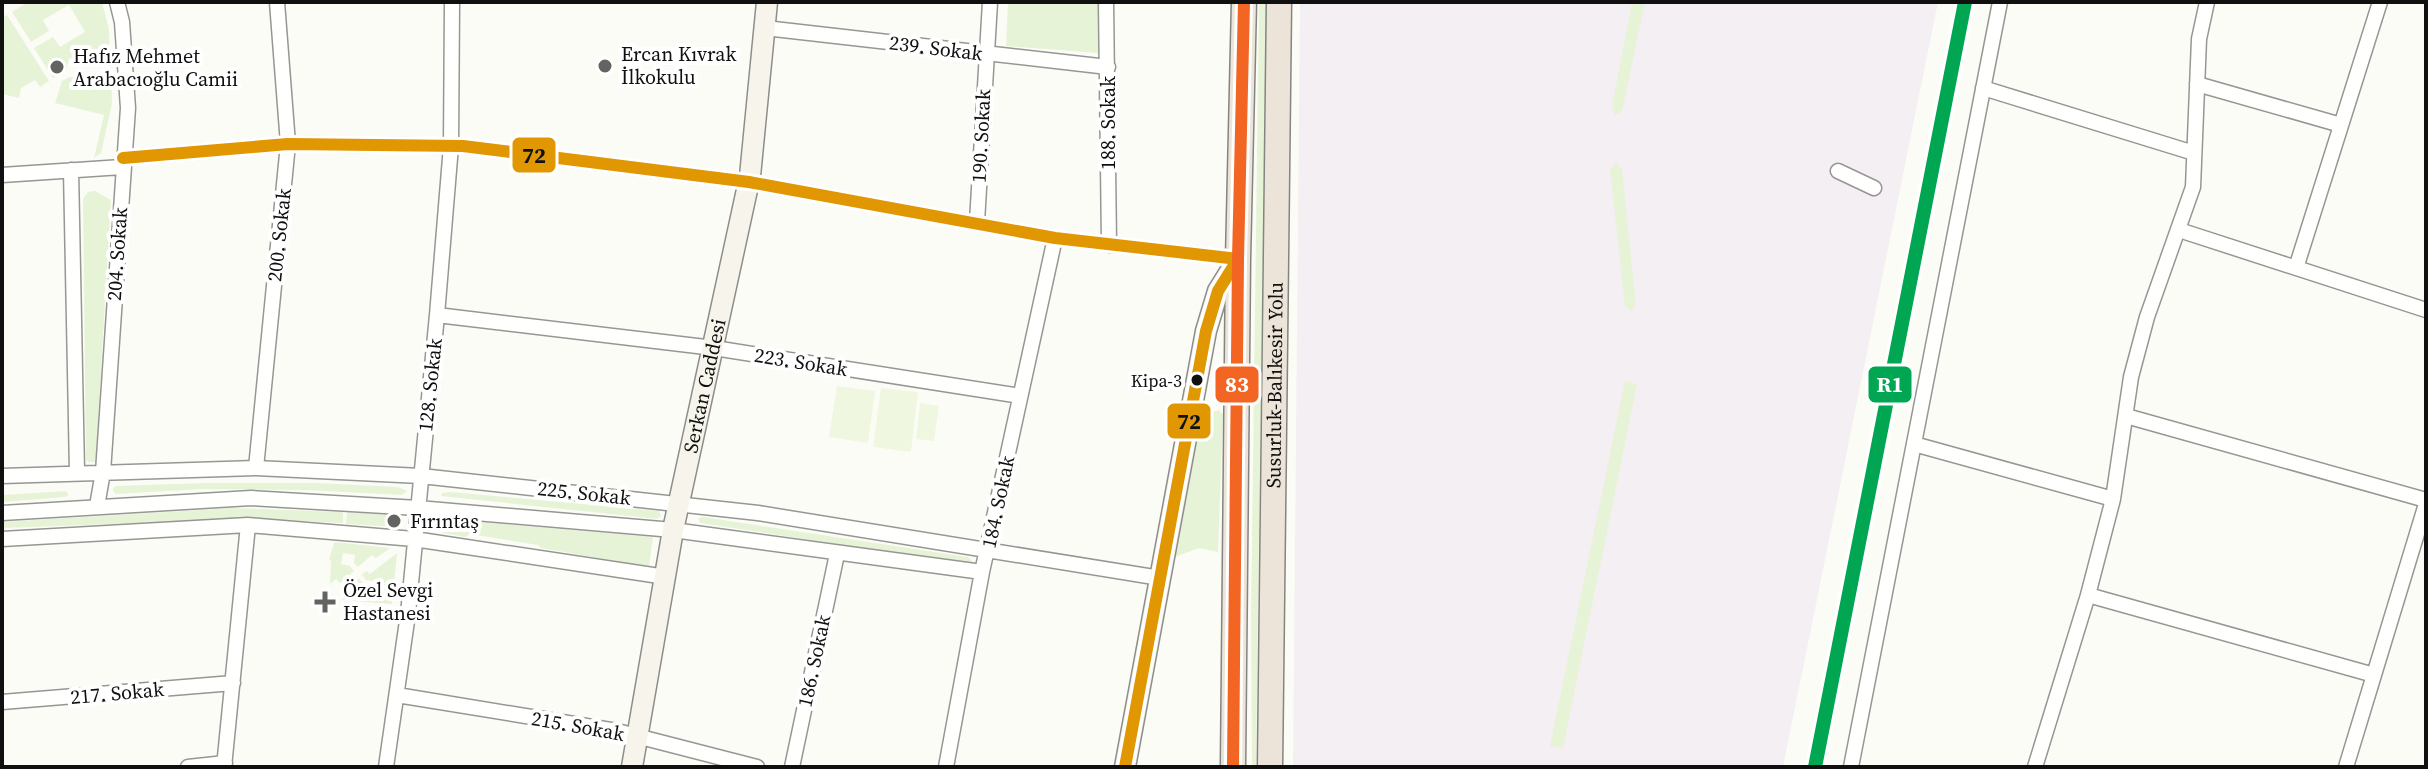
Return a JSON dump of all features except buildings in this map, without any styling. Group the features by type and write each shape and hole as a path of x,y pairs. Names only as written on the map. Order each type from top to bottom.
{"highway":[{"name":"Susurluk-Balıkesir Yolu","path":"1233,767 1244,2"},
{"name":"Susurluk-Balıkesir Yolu","path":"1270,767 1279,2"}],"main road":[{"name":"Serkan Caddesi","path":"632,767 673,530 749,182 767,2"},
{"path":"1125,767 1206,331 1218,291 1238,259"}],"street":[{"name":"204. Sokak","path":"97,506 103,472 128,108 122,22 117,2"},
{"name":"200. Sokak","path":"256,468 288,144 277,2"},
{"name":"128. Sokak","path":"386,767 408,614 437,315 451,146 452,2"},
{"name":"190. Sokak","path":"977,222 990,2"},
{"name":"188. Sokak","path":"1106,2 1109,245"},
{"path":"1851,767 2000,2"},
{"path":"2035,767 2088,595 2113,499 2131,377 2147,317 2193,187 2199,39 2207,2"},
{"path":"2296,268 2380,2"},
{"name":"239. Sokak","path":"765,28 1108,67"},
{"path":"2197,84 2341,125"},
{"path":"1983,88 2194,153"},
{"path":"2,175 71,170 288,144 451,146 749,182 1055,238 1238,259"},
{"name":"204. Sokak","path":"71,170 77,472"},
{"path":"1838,171 1874,188"},
{"path":"2179,230 2426,310"},
{"name":"184. Sokak","path":"946,767 982,572 1055,238"},
{"name":"223. Sokak","path":"437,315 714,348 1020,396"},
{"path":"2126,416 2426,502 2346,767"},
{"path":"1914,444 2113,499"},
{"name":"225. Sokak","path":"2,476 256,468 421,476 679,503 1160,578"},
{"name":"225. Sokak","path":"2,513 226,498 418,508 673,530 982,572"},
{"path":"188,767 225,765 248,525"},
{"path":"2,539 248,525 414,539 666,577"},
{"name":"186. Sokak","path":"792,767 837,554"},
{"path":"2088,595 2374,675"},
{"name":"217. Sokak","path":"2,702 233,683"},
{"name":"215. Sokak","path":"397,695 638,737 757,767"}],"shaded area":[{"path":"1300,2 1938,2 1783,767 1293,767"}],"green space":[{"path":"28,2 102,2 109,29 110,63 69,58 66,71 53,78 34,48 53,37 60,47 85,32 69,5 43,20 49,31 31,42 12,12"},
{"path":"1008,2 1098,2 1098,53 1006,46"},
{"path":"1259,2 1266,2 1256,767 1252,767 1251,615"},
{"path":"1632,2 1645,2 1622,111 1615,115 1612,107"},
{"path":"7,15 49,81 40,87 35,80 21,88 19,98 2,94 2,18"},
{"path":"111,69 112,104 101,153 94,158 104,115 55,103 62,81 70,77 101,84 104,71"},
{"path":"1616,163 1622,169 1636,305 1631,310 1625,306 1610,169"},
{"path":"95,191 111,200 96,455 95,462 89,462 86,460 83,199 88,192"},
{"path":"1625,381 1637,384 1563,748 1550,746"},
{"path":"837,386 875,391 868,443 829,437"},
{"path":"881,388 918,392 911,452 873,447"},
{"path":"920,403 939,406 934,441 916,439"},
{"path":"1219,410 1223,414 1218,552 1199,548 1175,557 1201,415"},
{"path":"316,483 398,487 407,491 402,495 305,490 202,489 116,494 113,491 117,486"},
{"path":"66,491 69,495 65,497 2,502 2,495"},
{"path":"442,493 659,511 661,516 657,519 441,496"},
{"path":"232,508 343,512 343,523 253,519 2,528 2,522"},
{"path":"347,512 393,515 398,518 391,519 390,523 397,524 396,527 346,524"},
{"path":"698,518 968,557 973,562 967,564 700,523"},
{"path":"444,519 653,537 649,567 538,545 443,533 439,526"},
{"path":"334,543 390,548 376,558 372,555 358,567 354,563 355,555 343,553 341,564 350,566 354,571 340,583 336,579 330,584 329,559"},
{"path":"397,553 392,604 342,600 347,594 345,590 358,578 362,582 361,592 371,593 373,581 366,580 362,574 367,571 370,574"}],"transit line":[{"name":"83","path":"1233,767 1244,2"},
{"name":"R1","path":"1815,767 1965,2"},
{"name":"72","path":"123,158 288,144 463,146 749,182 1055,238 1238,259 1218,291 1206,331 1125,767"}],"place":[{"name":"Ercan Kıvrak İlkokulu","path":"605,66"},
{"name":"Hafız Mehmet Arabacıoğlu Camii","path":"57,67"},
{"name":"Kipa-3","path":"1197,380"},
{"name":"Fırıntaş","path":"394,521"},
{"name":"Özel Sevgi Hastanesi","path":"325,602"}]}
